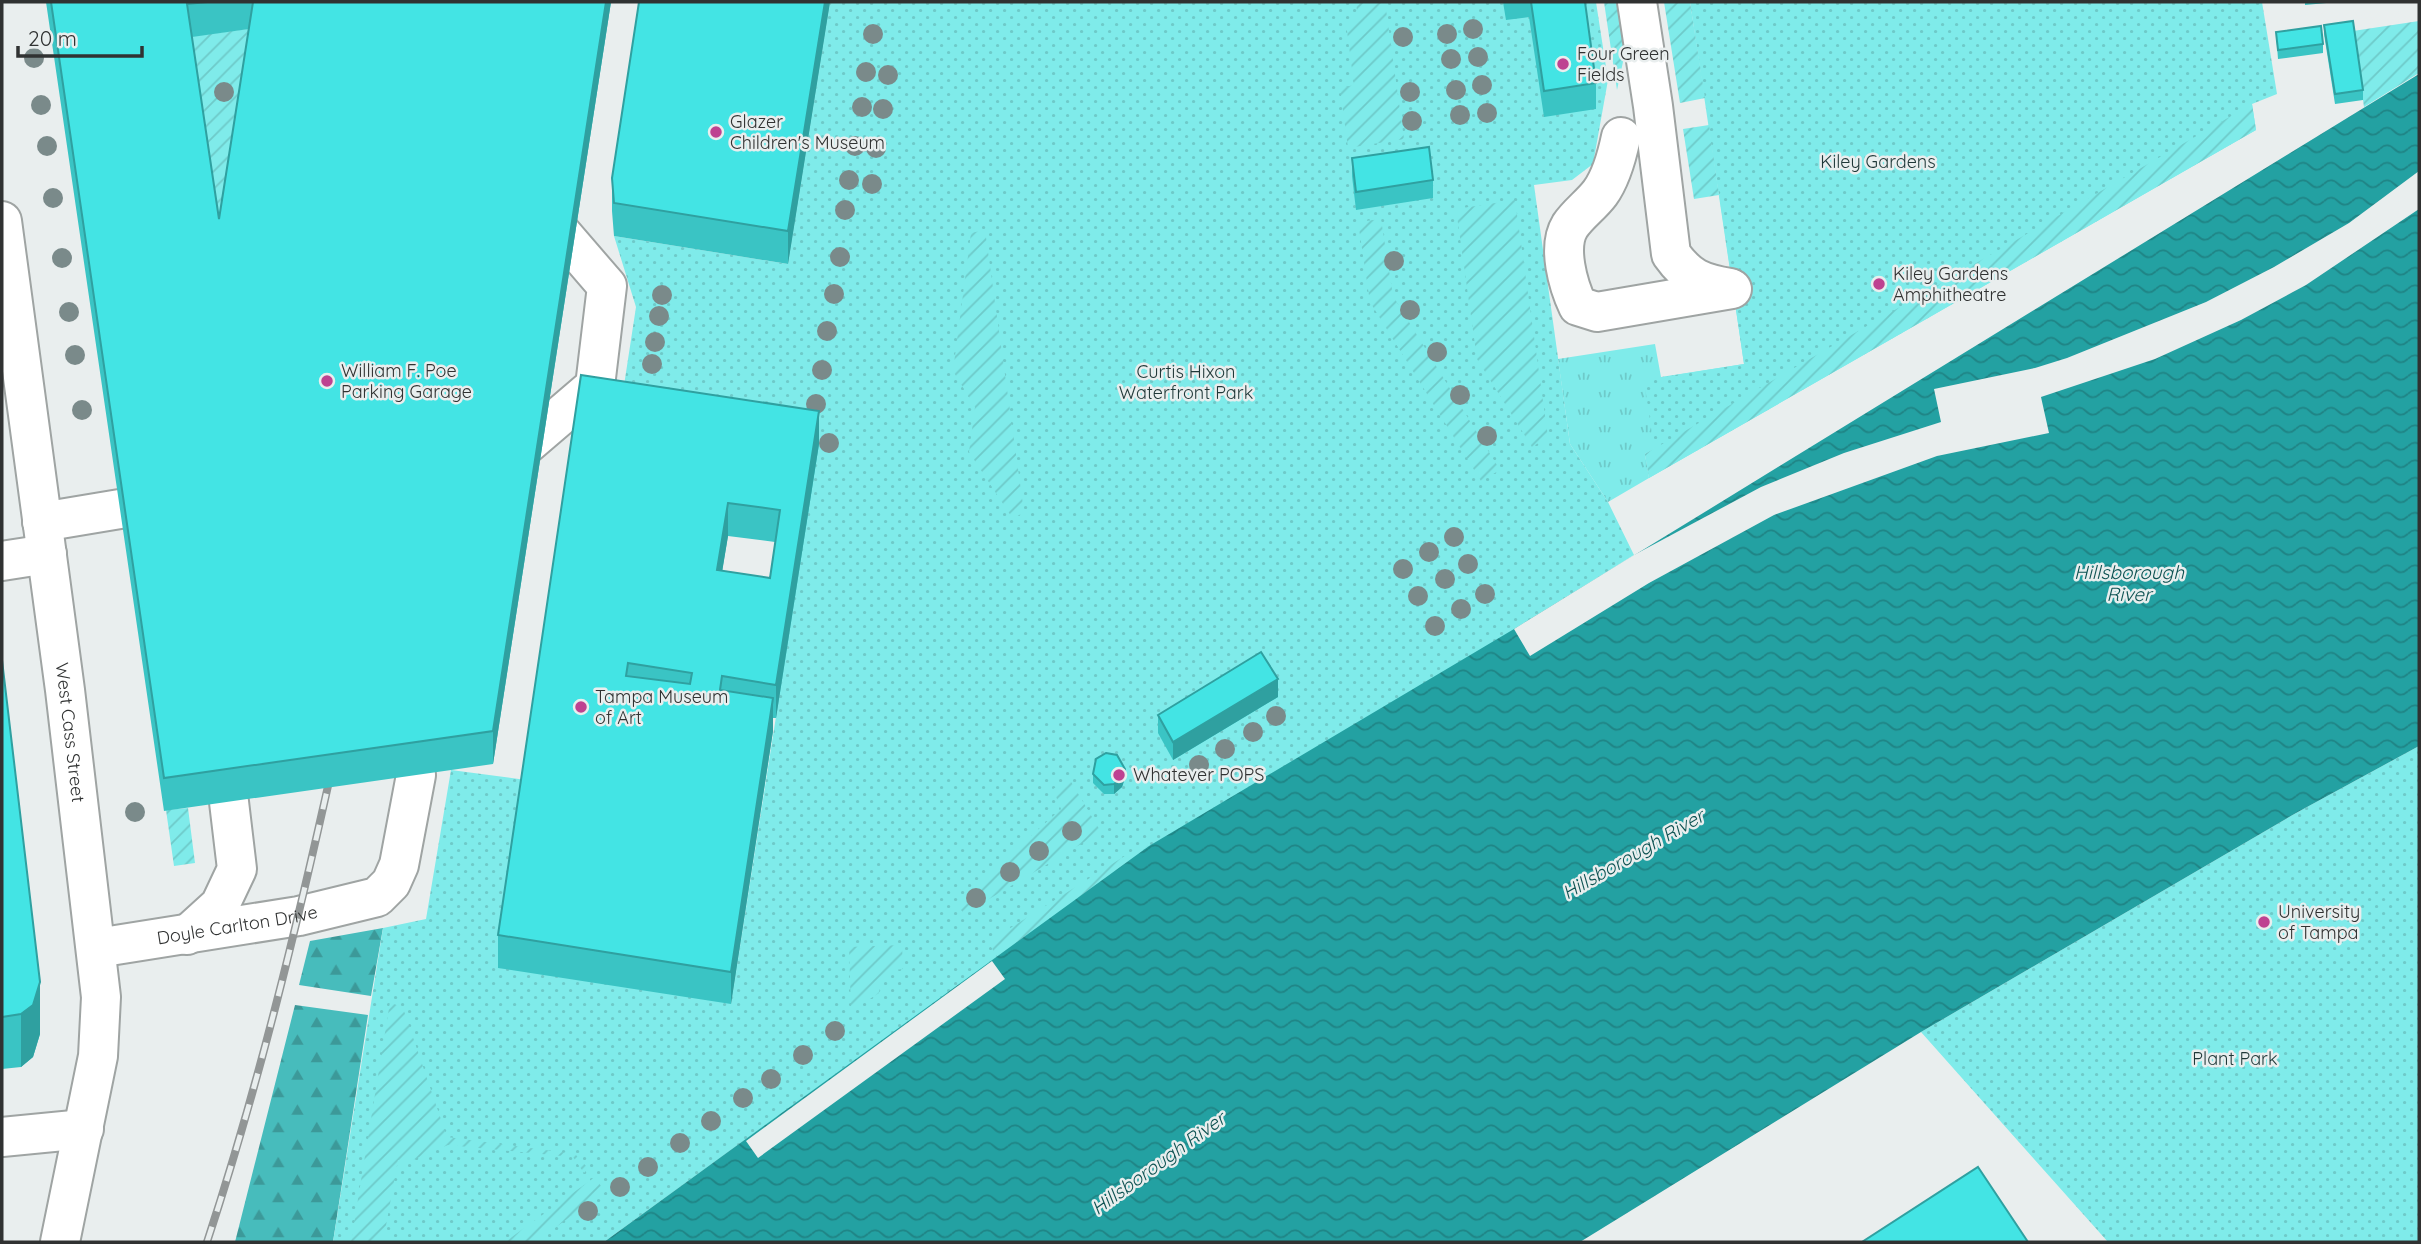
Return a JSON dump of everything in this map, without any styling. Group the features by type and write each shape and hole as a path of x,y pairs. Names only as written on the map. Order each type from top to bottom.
{"street":[{"path":"1621,137 1616,160 1600,193 1568,229 1565,257 1569,287 1578,306 1597,312 1732,289 1710,285 1684,273 1671,254 1637,2"},
{"path":"475,488 595,386 607,286 513,177"},
{"name":"West Cass Street","path":"2,221 45,538 101,997 98,1056 60,1242"},
{"path":"2,561 45,538 120,509"},
{"name":"Doyle Carlton Drive","path":"97,948 299,916 377,897 391,883 399,865 416,775"},
{"path":"187,935 220,905 237,869 229,802"},
{"path":"237,869 265,896 299,916"},
{"path":"2,1137 84,1129"}],"green space":[{"name":"Curtis Hixon Waterfront Park","path":"830,2 1596,2 1608,80 1593,164 1572,180 1534,185 1570,444 1608,502 1634,555 992,961 604,1242 333,1242 383,928 426,919 451,770 526,780 731,1004 806,525 623,392 636,307 614,236 788,264"},
{"path":"1356,2 1385,2 1404,139 1348,148 1340,88 1354,85 1346,23 1358,21"},
{"path":"1604,2 1620,2 1627,43 1617,90"},
{"path":"1664,2 1690,2 1705,98 1680,103"},
{"name":"Kiley Gardens","path":"1690,2 2262,2 2277,94 2252,104 2256,130 1649,478 1645,454 1654,448 1644,380 1744,364"},
{"path":"2419,21 2419,73 2364,107 2353,31"},
{"path":"254,28 218,253 187,37"},
{"path":"2252,104 2256,130 1649,478 1645,454"},
{"path":"1709,125 1771,382 1645,454 1649,478 1608,502 1570,444 1558,359 1655,344 1661,377 1744,364"},
{"path":"1709,125 1719,195 1694,199 1683,129"},
{"path":"1515,200 1548,437 1532,447 1477,359 1456,209"},
{"path":"1381,219 1393,296 1500,470 1481,481 1370,302 1358,222"},
{"path":"985,230 1024,512 1013,519 969,452 975,407 953,371 971,233"},
{"name":"Plant Park","path":"2419,746 2419,1242 2108,1242 1921,1032 2296,813"},
{"path":"1070,780 1101,832 964,914 956,903 1061,809 1053,789"},
{"path":"188,808 195,863 174,866 166,810"},
{"path":"1147,842 1148,846 998,958 988,942"},
{"path":"383,928 371,996 299,985 310,941"},
{"path":"902,945 903,969 887,971 881,979 879,993 851,1011 849,947"},
{"path":"390,1002 403,1008 447,1137 575,1154 588,1168 584,1173 573,1157 448,1145 408,1162 398,1160 383,1242 351,1242"},
{"path":"295,1005 368,1015 333,1242 235,1242"},
{"path":"595,1177 605,1192 535,1242 505,1242"}],"water":[{"name":"Hillsborough River","path":"2419,74 2419,746 2296,813 1921,1032 1580,1242 604,1242 1149,846 1514,629"}],"pier":[{"path":"2419,171 2419,209 2306,285 2241,320 2155,359 2041,397 2049,433 1937,456 1774,515 1649,583 1530,656 1514,629 1634,555 1761,487 1844,453 1941,422 1934,389 2035,368 2067,358 2206,302 2274,267 2349,223"},
{"path":"992,961 1005,979 758,1158 746,1141"}],"building":[{"name":"William F. Poe Parking Garage","path":"51,2 207,2 187,4 219,219 253,2 606,2 493,731 164,778"},
{"name":"Glazer Children's Museum","path":"639,2 825,2 788,231 614,203 612,178"},
{"name":"Four Green Fields","path":"1531,2 1585,2 1596,83 1544,91"},
{"path":"2353,21 2363,90 2335,94 2324,25"},
{"path":"2321,26 2323,44 2278,50 2276,32"},
{"path":"1429,147 1433,180 1356,192 1352,158"},
{"name":"Tampa Museum of Art","path":"581,375 819,411 776,685 722,676 720,690 773,698 731,972 498,935","holes":["728,503 780,510 770,578 717,570","628,663 692,673 690,684 626,676"]},
{"path":"1261,652 1278,679 1173,742 1158,715"},
{"path":"2,660 40,982 33,1005 21,1014 2,1017"},
{"path":"1106,753 1117,755 1125,769 1122,778 1114,784 1104,785 1093,774 1096,759"},
{"path":"1978,1167 2028,1242 1862,1242"}],"railway":[{"path":"207,1242 276,1006 332,768"}],"place":[{"name":"Four Green Fields","path":"1563,64"},
{"name":"Glazer Children's Museum","path":"716,132"},
{"name":"Kiley Gardens Amphitheatre","path":"1879,284"},
{"name":"William F. Poe Parking Garage","path":"327,381"},
{"name":"Tampa Museum of Art","path":"581,707"},
{"name":"Whatever POPS","path":"1119,775"},
{"name":"University of Tampa","path":"2264,922"}]}
